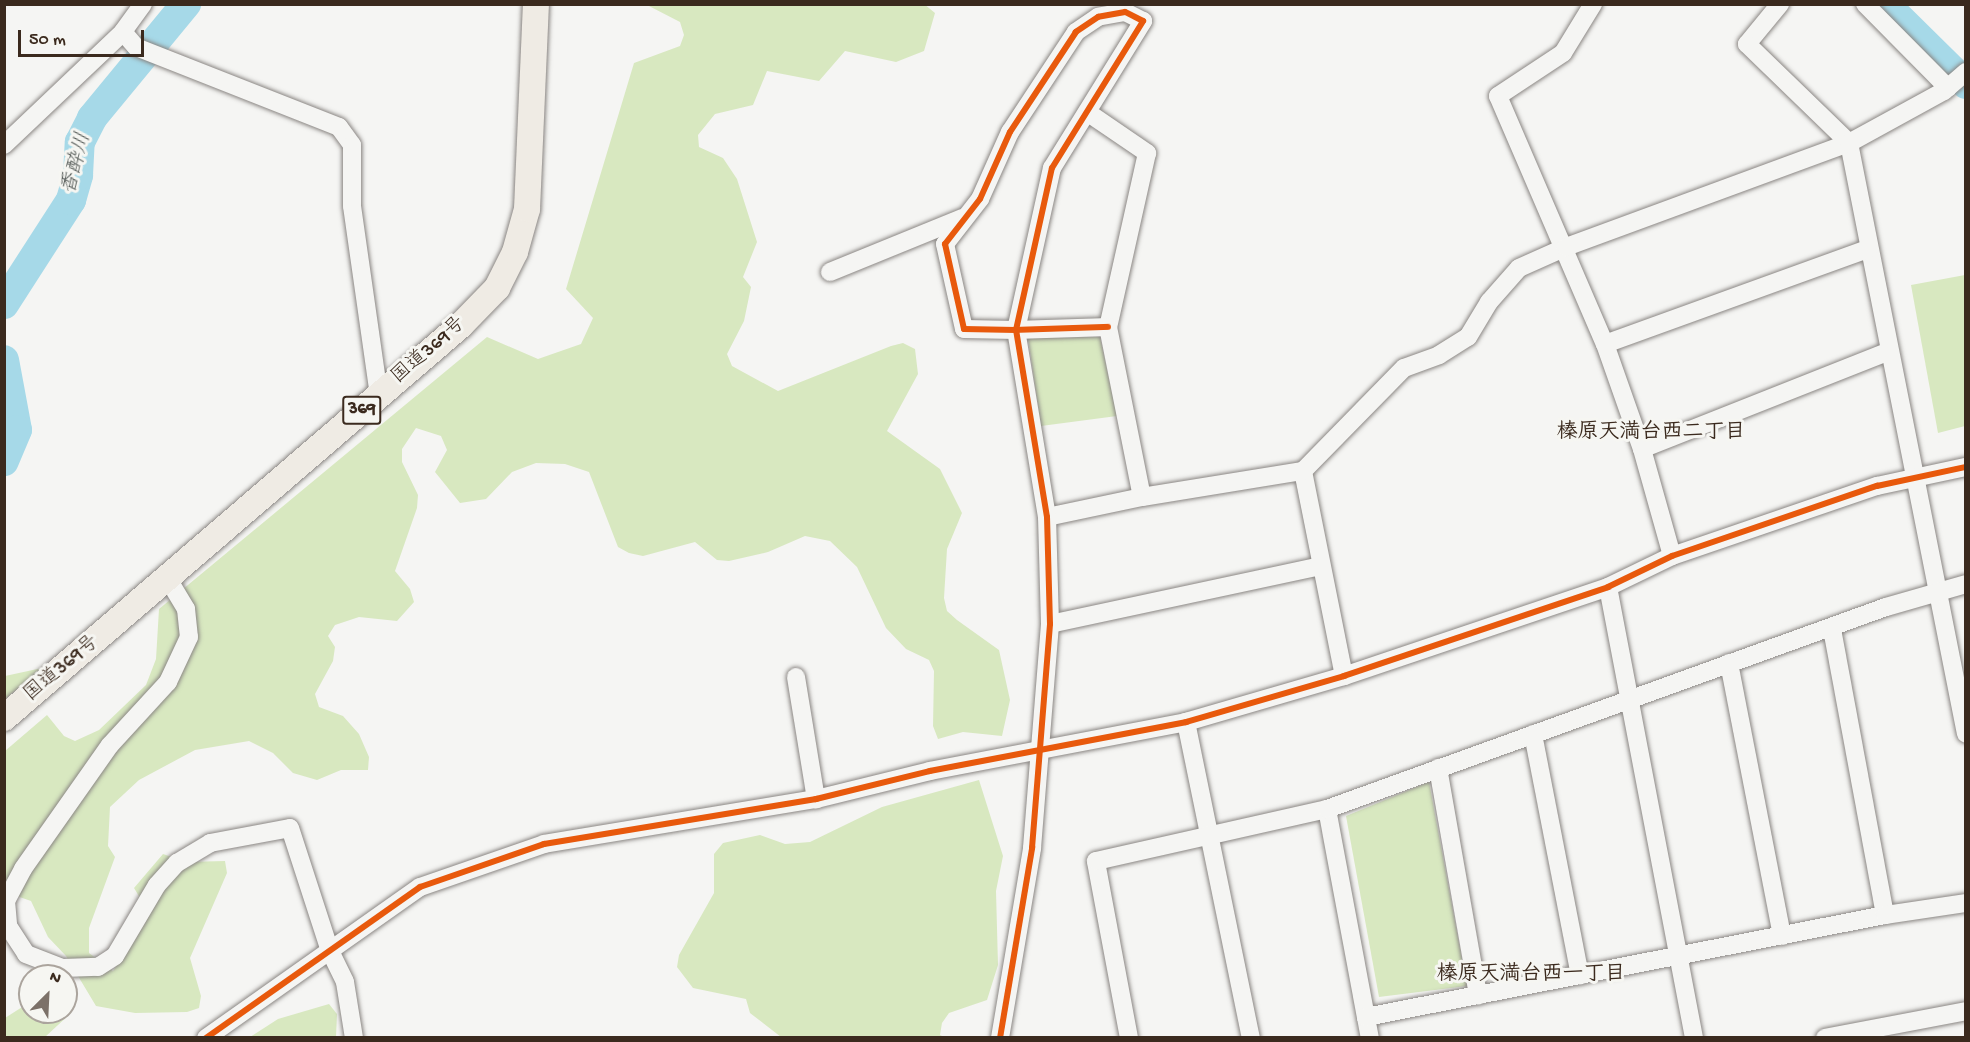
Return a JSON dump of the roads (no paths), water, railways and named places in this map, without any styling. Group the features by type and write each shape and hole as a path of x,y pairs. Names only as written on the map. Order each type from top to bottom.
{"highway":[{"name":"国道369号","path":"4,718 461,325 489,295 515,252 527,209 536,4"}],"street":[{"path":"4,145 123,32 143,4"},
{"path":"1593,4 1563,53 1498,96 1566,247 1605,344 1642,449 1672,556"},
{"path":"1780,4 1747,44 1849,143 1935,590 1961,690 1965,734"},
{"path":"1865,4 1948,88"},
{"path":"1000,1038 1032,848 1038,749 1050,624 1047,517 1016,330 1052,168 1143,21 1125,12 1098,16 1076,32 1010,132 980,199 962,218 945,244 964,329 1016,330 1108,327"},
{"path":"123,32 136,47 339,128 352,145 352,206 379,395"},
{"path":"1047,517 1142,496 1303,471 1404,368 1438,355 1468,336 1489,302 1519,268 1566,247 1849,143 1948,88 1965,72"},
{"path":"1087,112 1147,153 1108,327 1142,496"},
{"path":"830,272 962,218"},
{"path":"1605,344 1868,249"},
{"path":"1642,449 1889,351"},
{"path":"206,1038 420,887 544,844 816,799 1038,749 1186,722 1344,676 1608,587 1672,556 1915,477 1965,467"},
{"path":"1303,471 1344,676"},
{"path":"1050,624 1321,566"},
{"path":"168,579 186,609 189,637 168,682 110,745 23,869 6,901 8,926 26,954 63,968 98,968 115,956 157,885 177,863 210,843 291,828 330,951 345,982 354,1038"},
{"path":"1130,1038 1096,861 1326,809 1729,663 1832,629 1935,590 1965,584"},
{"path":"1608,587 1694,1038"},
{"path":"1832,629 1885,915"},
{"path":"1729,663 1782,936"},
{"path":"796,677 816,799"},
{"path":"1186,722 1212,835 1251,1038"},
{"path":"1533,734 1580,975"},
{"path":"1438,768 1478,996"},
{"path":"1326,809 1370,1038"},
{"path":"1366,1017 1885,915 1965,903"},
{"path":"1826,1038 1965,1011"}],"waterway":[{"name":"香酔川","path":"4,304 71,200 78,175 80,142 92,118 186,4"},
{"path":"1885,4 1966,84"},
{"name":"香酔川","path":"4,360 17,430 4,461"}],"district":[{"name":"榛原天満台西二丁目","path":"1651,434"},
{"name":"榛原天満台西一丁目","path":"1531,976"}]}
